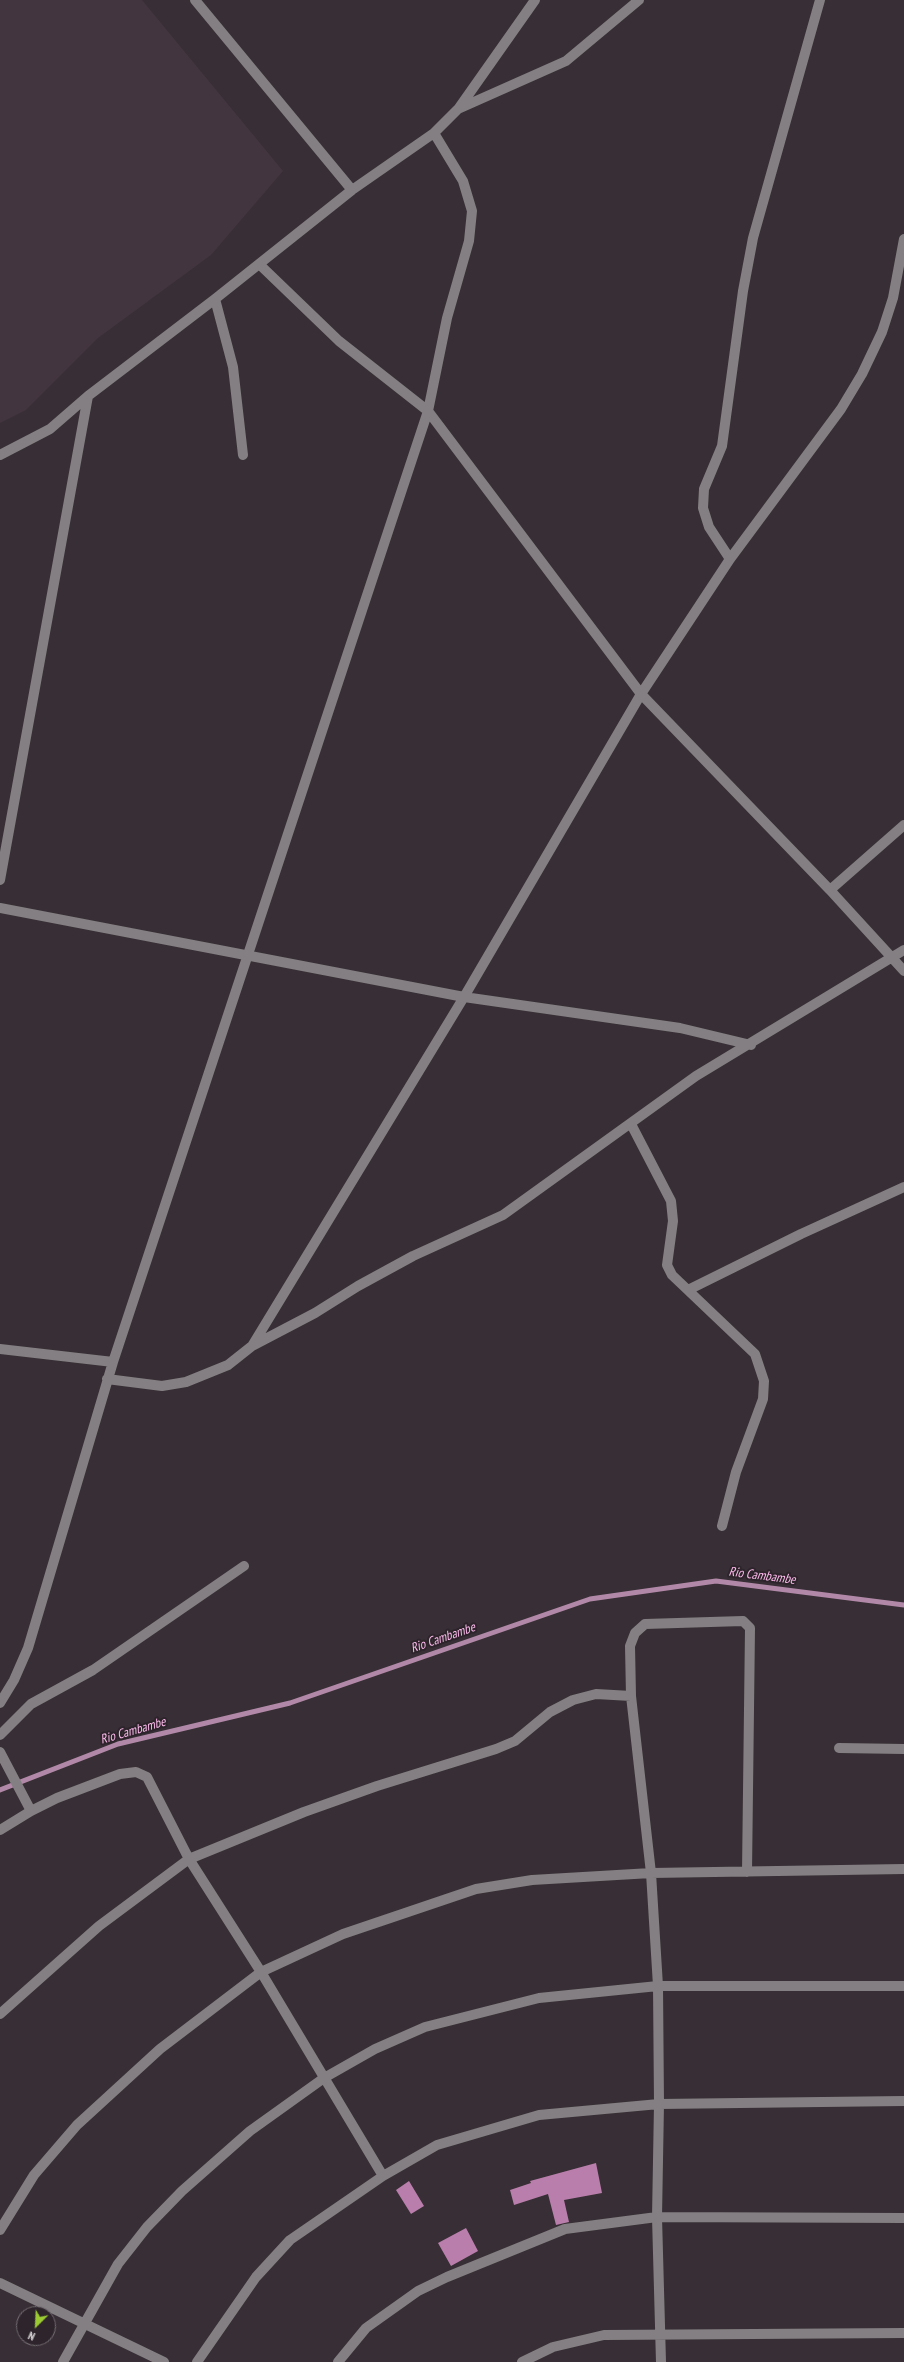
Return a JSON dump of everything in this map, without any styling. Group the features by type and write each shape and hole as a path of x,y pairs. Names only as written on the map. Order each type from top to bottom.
{"street":[{"path":"195,0 352,190"},
{"path":"0,455 50,429 88,396 215,299 352,190 434,133 458,109 535,0"},
{"path":"458,109 566,61 639,0"},
{"path":"730,559 709,528 703,508 704,489 722,446 742,298 753,238 820,0"},
{"path":"0,1703 14,1680 28,1648 107,1379 428,412 447,318 469,241 472,211 463,181 434,133"},
{"path":"252,1346 464,997 641,694 730,559 840,409 862,374 879,339 893,298 904,239"},
{"path":"259,264 339,341 428,412 641,694 830,890 904,971"},
{"path":"893,298 904,296"},
{"path":"215,299 233,367 238,396 243,454"},
{"path":"0,880 88,396"},
{"path":"830,890 904,825"},
{"path":"0,908 247,954 464,997 680,1028 751,1045"},
{"path":"107,1379 162,1386 186,1382 228,1365 252,1346 315,1313 358,1286 414,1256 503,1215 632,1124 696,1076 751,1045 904,950"},
{"path":"632,1124 671,1201 673,1221 667,1265 672,1275 721,1319 755,1354 764,1381 763,1399 736,1472 722,1526"},
{"path":"688,1290 801,1234 904,1187"},
{"path":"0,1349 113,1362"},
{"path":"0,1735 31,1704 93,1670 244,1566"},
{"path":"661,2362 657,2217 659,2104 658,1986 651,1873 631,1696 630,1646 635,1633 645,1624 740,1621 749,1625 747,1872"},
{"path":"0,2014 99,1926 189,1859 318,1807 377,1786 496,1749 515,1741 550,1712 573,1700 596,1694 631,1696"},
{"path":"839,1748 904,1749"},
{"path":"3,1756 31,1811"},
{"path":"0,1830 31,1811 57,1798 120,1774 136,1772 147,1777 189,1859 261,1972 383,2176"},
{"path":"0,2230 34,2175 77,2125 160,2049 261,1972 343,1934 476,1889 532,1880 651,1873 904,1869"},
{"path":"64,2362 83,2323 118,2264 147,2227 182,2191 250,2131 324,2078 375,2049 425,2027 539,1998 658,1986 904,1986"},
{"path":"198,2362 256,2277 290,2240 383,2176 437,2145 539,2115 659,2104 904,2101"},
{"path":"338,2362 366,2328 418,2291 447,2277 566,2229 657,2217 904,2218"},
{"path":"0,2283 164,2362"},
{"path":"522,2362 553,2347 604,2335 661,2333 904,2333"}],"shaded area":[{"path":"0,0 142,0 283,171 211,255 98,338 26,410 0,423"}],"building":[{"path":"596,2163 602,2193 564,2200 569,2222 556,2225 548,2194 514,2205 510,2190 531,2183 530,2181"},
{"path":"409,2181 424,2206 411,2214 396,2190"},
{"path":"466,2228 478,2251 451,2266 438,2243"}],"waterway":[{"name":"Rio Cambambe","path":"0,1790 118,1744 290,1703 590,1599 716,1581 904,1605"}]}
